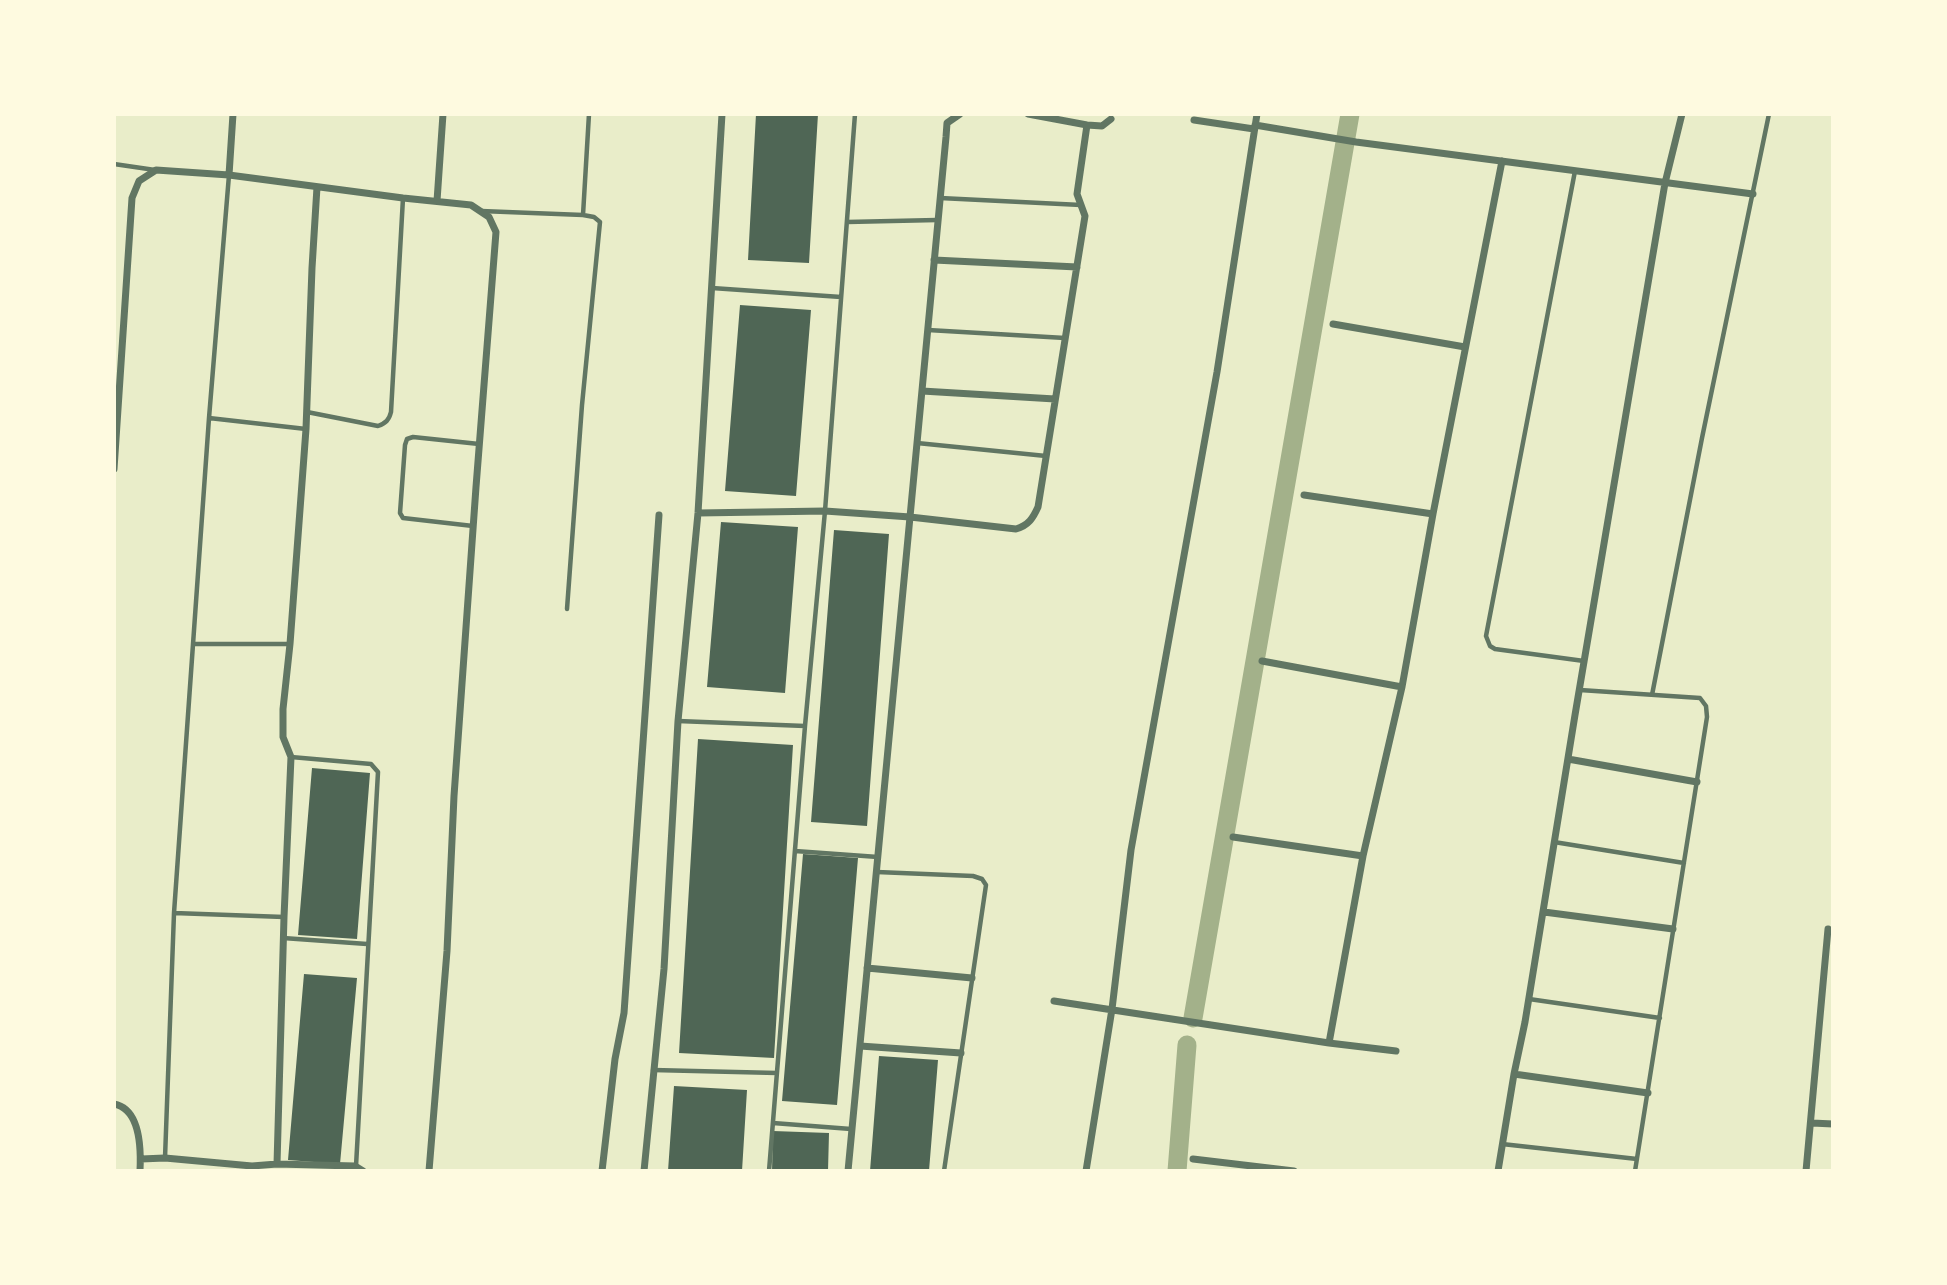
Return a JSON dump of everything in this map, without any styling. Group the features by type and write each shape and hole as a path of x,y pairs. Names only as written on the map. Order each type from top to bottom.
{"street":[{"path":"229,175 233,114"},
{"path":"437,201 443,114"},
{"path":"644,1171 664,969 678,721 698,513 722,114"},
{"path":"848,1171 947,123 943,114"},
{"path":"947,123 960,114"},
{"path":"1028,114 1102,126 1112,116"},
{"path":"1086,1171 1112,1009 1131,850 1217,372 1257,114"},
{"path":"1498,1171 1544,912 1665,183 1682,114"},
{"path":"1194,120 1753,194"},
{"path":"698,513 825,511 1016,529 1024,527 1032,520 1038,507 1085,216 1077,194 1087,125"},
{"path":"1329,1043 1363,856 1402,687 1502,161"},
{"path":"114,468 116,388 132,198 139,181 156,170 229,175 471,205 489,217 496,232 454,796 447,951 429,1171"},
{"path":"276,1164 291,757 283,737 283,709 306,429 317,187"},
{"path":"934,261 1077,267"},
{"path":"1333,324 1465,347"},
{"path":"922,391 1055,399"},
{"path":"1304,495 1433,514"},
{"path":"602,1171 615,1059 624,1013 659,514"},
{"path":"1262,661 1402,687"},
{"path":"1568,759 1697,782"},
{"path":"1233,837 1363,856"},
{"path":"1544,912 1674,929"},
{"path":"1806,1171 1828,929"},
{"path":"867,968 972,978"},
{"path":"1054,1001 1396,1051"},
{"path":"860,1046 961,1053"},
{"path":"1514,1074 1647,1093"},
{"path":"114,1104 133,1117 139,1138 140,1171"},
{"path":"1812,1123 1833,1124"},
{"path":"141,1159 165,1158 252,1169 276,1164 312,1168 355,1166 363,1171"},
{"path":"1193,1159 1294,1171"}],"lane":[{"path":"583,215 589,114"},
{"path":"769,1171 825,511 855,114"},
{"path":"1652,695 1769,114"},
{"path":"114,164 156,170"},
{"path":"1575,171 1486,636 1490,646 1495,649 1585,661"},
{"path":"165,1158 174,912 229,175"},
{"path":"307,412 378,426 389,418 403,198"},
{"path":"940,198 1082,205"},
{"path":"480,211 594,216 600,222 582,405 567,610"},
{"path":"847,222 938,220"},
{"path":"711,288 841,297"},
{"path":"928,330 1066,338"},
{"path":"209,418 306,429"},
{"path":"473,526 403,518 400,513 407,439 413,437 479,444"},
{"path":"917,443 1046,456"},
{"path":"194,644 290,644"},
{"path":"1580,691 1700,698 1706,706 1707,717 1635,1171"},
{"path":"678,721 805,726"},
{"path":"291,757 371,764 379,772 355,1166"},
{"path":"1554,842 1684,863"},
{"path":"795,851 878,857"},
{"path":"876,872 973,876 982,879 986,885 944,1171"},
{"path":"174,912 284,917"},
{"path":"284,938 368,944"},
{"path":"1528,999 1660,1018"},
{"path":"653,1070 777,1073"},
{"path":"773,1123 852,1129"},
{"path":"1502,1144 1637,1159"}],"building":[{"path":"756,114 818,114 809,263 748,260"},
{"path":"740,305 811,310 796,496 725,491"},
{"path":"721,522 798,527 785,693 707,687"},
{"path":"834,530 889,534 867,826 811,822"},
{"path":"698,739 793,745 774,1058 679,1053"},
{"path":"312,768 370,773 357,939 298,935"},
{"path":"803,854 858,858 837,1105 782,1101"},
{"path":"304,974 357,978 340,1164 288,1160"},
{"path":"879,1056 938,1060 929,1171 870,1171"},
{"path":"674,1086 747,1090 742,1171 668,1171"},
{"path":"773,1131 829,1133 828,1171 772,1171"}],"waterway":[{"path":"1193,1018 1350,114"},
{"path":"1177,1171 1187,1045"}]}
